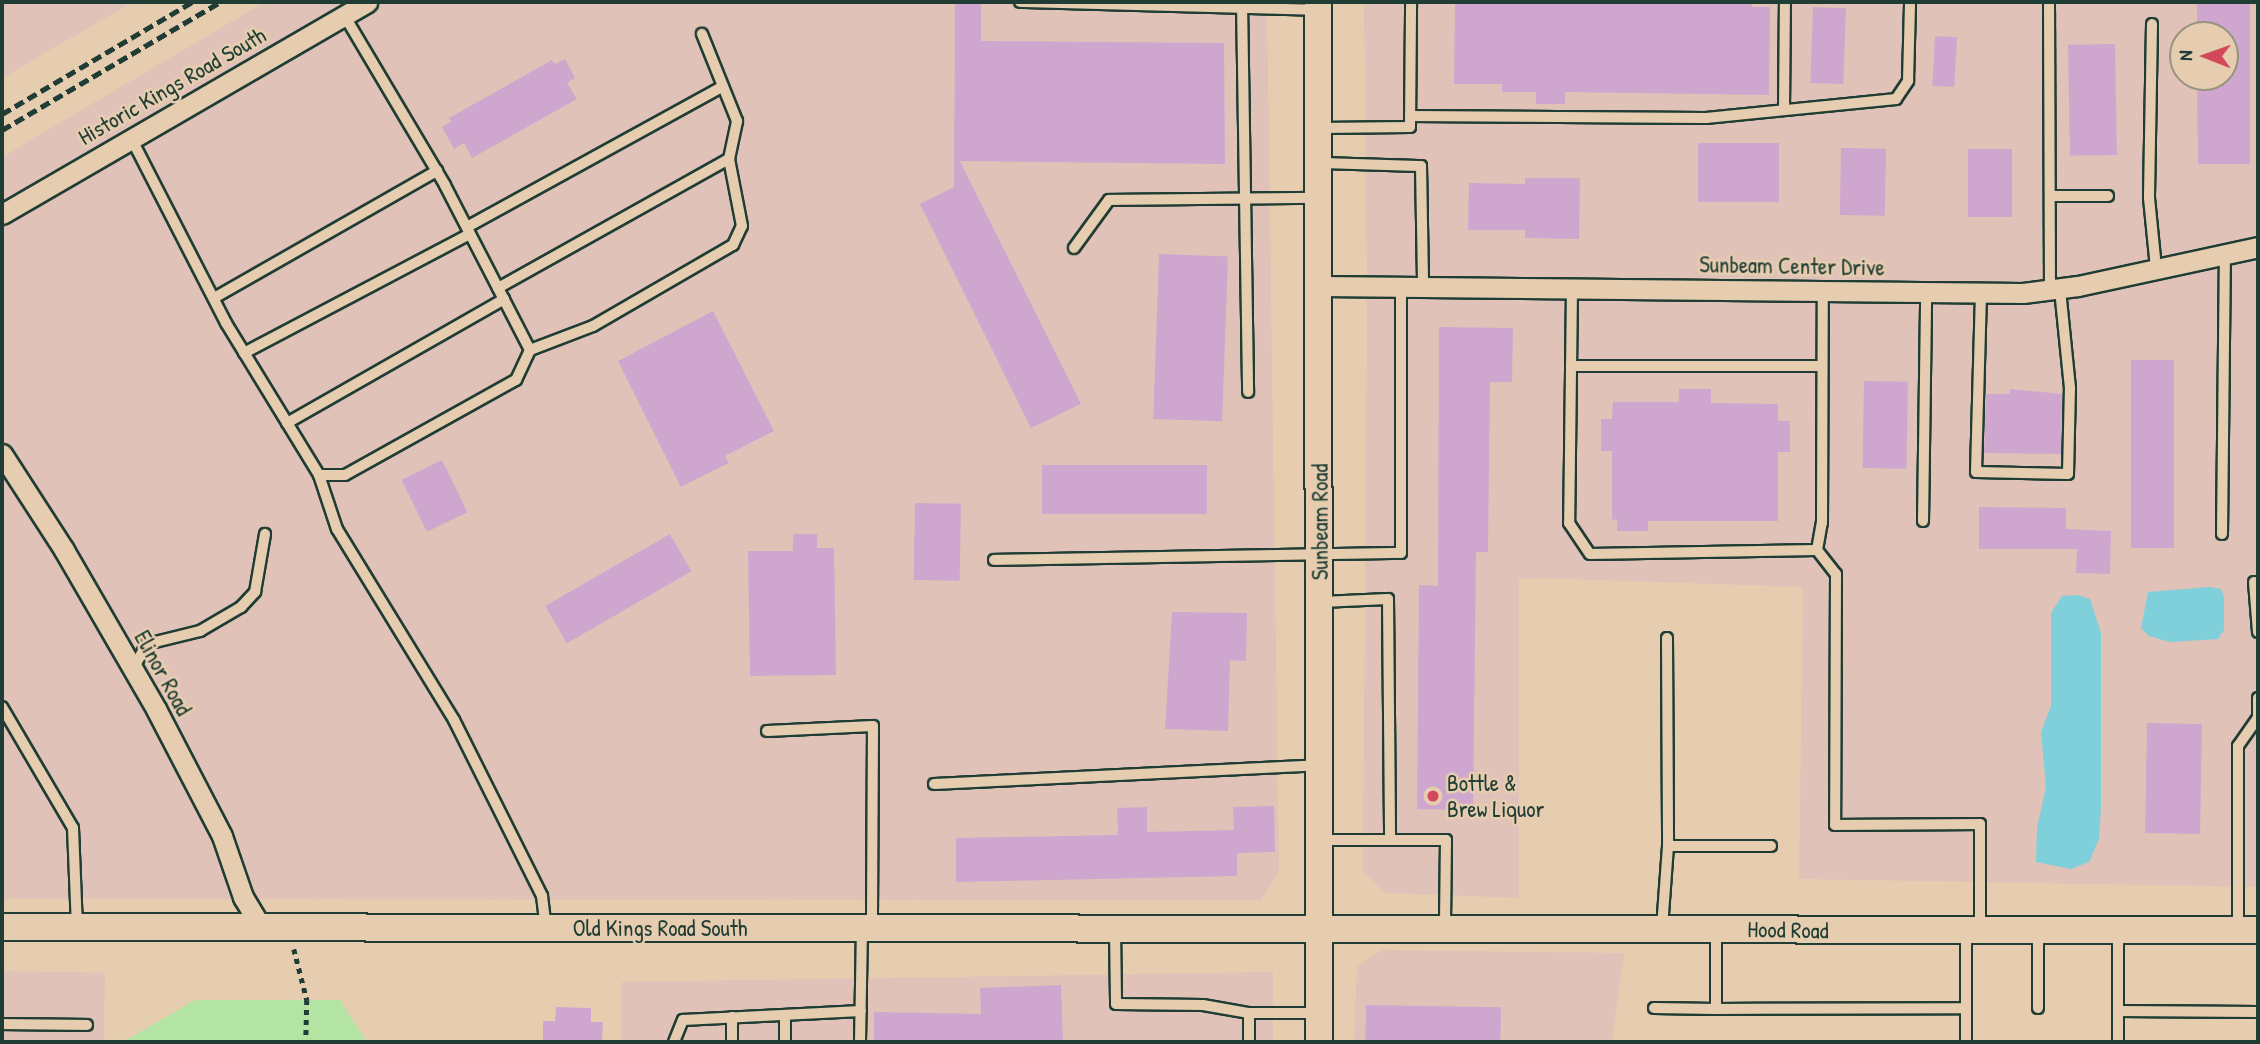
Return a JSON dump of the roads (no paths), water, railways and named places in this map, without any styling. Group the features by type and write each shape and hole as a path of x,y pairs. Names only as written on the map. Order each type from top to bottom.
{"street":[{"name":"Historic Kings Road South","path":"2,214 367,2"},
{"name":"Sunbeam Road","path":"1318,6 1321,286 1319,1042"},
{"name":"Sunbeam Center Drive","path":"1321,286 1981,293 2055,289 2225,251 2258,247"},
{"name":"Elinor Road","path":"2,454 133,669 222,836 243,897 261,927"},
{"name":"Old Kings Road South","path":"2,928 1318,928"},
{"name":"Hood Road","path":"1318,928 2248,930"}],"lane":[{"path":"1020,2 1318,6"},
{"path":"1319,128 1410,127 1411,2"},
{"path":"1784,110 1785,2"},
{"path":"1410,116 1706,118 1896,99 1908,81 1910,2"},
{"path":"1981,293 1976,472 2068,474 2070,388 2055,289 2050,196 2049,2"},
{"path":"1242,5 1248,392"},
{"path":"344,15 437,171 530,350"},
{"path":"2152,24 2149,198 2156,268"},
{"path":"319,475 345,475 516,380 530,350 593,326 733,245 742,226 729,159 737,121 702,34"},
{"path":"244,353 723,86"},
{"path":"131,138 244,353 319,475 337,528 460,732 542,896 546,928"},
{"path":"498,288 729,159"},
{"path":"1320,163 1422,166 1423,286"},
{"path":"214,298 437,171"},
{"path":"2050,196 2108,196"},
{"path":"1074,248 1109,200 1246,201 1320,198"},
{"path":"2222,534 2225,251"},
{"path":"994,560 1401,553 1401,286"},
{"path":"1572,289 1569,523 1590,554 1795,554 1817,550"},
{"path":"1823,291 1822,523 1817,550 1836,574 1835,825 1980,824 1966,1008 1966,1042"},
{"path":"1923,521 1926,292"},
{"path":"287,424 504,299"},
{"path":"1572,366 1822,366"},
{"path":"133,669 147,644 200,631 241,607 255,592 265,534"},
{"path":"2254,582 2258,632"},
{"path":"1320,602 1388,599 1390,840"},
{"path":"1662,929 1668,846 1667,638"},
{"path":"2248,930 2238,746 2258,717 2258,698"},
{"path":"2,707 72,828 77,927"},
{"path":"767,732 873,726 867,927 860,1042"},
{"path":"934,784 1319,765"},
{"path":"1318,840 1446,840 1444,927"},
{"path":"1668,846 1771,846"},
{"path":"1115,928 1116,1004 1203,1005 1249,1013 1319,1013"},
{"path":"1716,929 1716,1009"},
{"path":"2038,931 2038,1008"},
{"path":"2118,931 2118,1042"},
{"path":"1654,1008 1966,1008"},
{"path":"674,1042 683,1020 860,1011"},
{"path":"2119,1011 2258,1012"},
{"path":"1249,1013 1250,1042"},
{"path":"785,1042 786,1015"},
{"path":"732,1017 732,1042"},
{"path":"2,1024 87,1025"}],"water":[{"path":"2209,587 2221,589 2224,597 2224,630 2218,639 2170,642 2149,636 2141,628 2148,592"},
{"path":"2078,595 2090,599 2101,633 2101,807 2099,839 2089,862 2071,869 2036,862 2037,828 2046,787 2041,732 2051,706 2051,613 2062,596"}],"railway":[{"path":"2,114 192,2"},
{"path":"2,130 220,2"}],"place":[{"name":"Bottle & Brew Liquor","path":"1433,796"}]}
